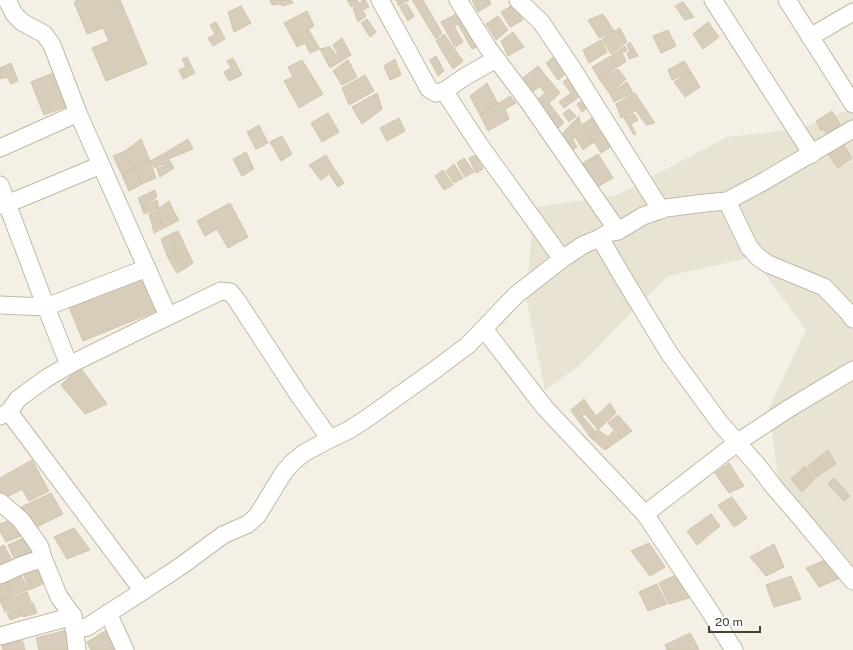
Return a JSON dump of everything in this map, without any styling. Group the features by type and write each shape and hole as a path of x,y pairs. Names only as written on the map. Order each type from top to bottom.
{"street":[{"path":"7,0 14,14 22,22 44,34 52,44 78,113 168,316"},
{"path":"380,0 429,90 436,92 444,91 466,76 496,59"},
{"path":"458,0 488,48 528,101 618,231"},
{"path":"518,0 541,22 572,68 661,210"},
{"path":"713,0 812,154"},
{"path":"787,0 853,104"},
{"path":"810,37 853,12"},
{"path":"444,91 481,147 562,259"},
{"path":"0,148 78,113"},
{"path":"0,636 74,623 87,627 181,566 223,535 248,524 257,516 284,472 293,462 304,453 361,423 468,345 516,296 562,259 584,245 608,233 618,231 643,216 666,208 727,201 812,154 853,129"},
{"path":"4,205 101,165"},
{"path":"0,185 4,205 69,365"},
{"path":"727,201 749,247 758,257 768,264 824,287 853,319"},
{"path":"600,238 669,353 720,423 738,442 853,581"},
{"path":"0,306 46,307 147,268"},
{"path":"143,591 4,414 18,399 47,378 69,365 221,291 230,292 330,439"},
{"path":"484,329 545,408 645,514 734,650"},
{"path":"645,514 738,442 788,409 853,370"},
{"path":"0,502 22,520 40,547 59,597 74,623 77,650"},
{"path":"0,575 43,558"},
{"path":"108,613 125,650"}],"shaded area":[{"path":"853,108 853,568 779,485 769,408 806,330 753,257 668,276 579,366 545,390 526,298 534,208 617,195 727,137 799,129"}],"building":[{"path":"78,0 120,0 147,64 106,81 92,48 109,41 103,28 87,34 74,2"},
{"path":"270,0 291,0 293,3 282,6 280,4 272,5"},
{"path":"347,0 357,0 358,3 351,7"},
{"path":"365,0 369,7 362,10 366,16 358,22 353,8"},
{"path":"396,0 409,0 399,6"},
{"path":"412,0 423,0 442,33 436,39"},
{"path":"472,0 489,0 491,4 478,12"},
{"path":"683,2 694,17 685,20 675,6"},
{"path":"407,4 414,16 408,21 400,7"},
{"path":"513,5 523,20 510,27 501,12"},
{"path":"241,6 251,23 234,32 228,12"},
{"path":"307,11 314,26 293,39 284,23"},
{"path":"460,12 479,46 472,49 458,24 454,26 463,42 455,47 441,22"},
{"path":"603,14 614,31 599,38 588,20"},
{"path":"498,16 508,30 496,40 486,24"},
{"path":"367,19 376,32 370,37 361,23"},
{"path":"216,22 225,39 213,46 208,38 215,34 210,25"},
{"path":"708,22 719,37 703,49 693,34"},
{"path":"620,28 627,42 611,54 602,39"},
{"path":"308,29 320,49 310,53 305,43 297,47 293,39"},
{"path":"668,30 676,46 661,53 653,36"},
{"path":"513,32 524,47 508,56 501,41"},
{"path":"444,34 463,61 453,69 436,41"},
{"path":"342,38 351,55 330,68 320,49 330,47 336,55 338,54 333,45"},
{"path":"601,40 607,52 589,63 583,50"},
{"path":"630,42 638,56 629,59 627,53 630,52 627,45"},
{"path":"625,46 627,51 622,53 626,61 618,67 612,55"},
{"path":"560,52 570,70 558,80 546,63"},
{"path":"436,56 444,71 438,76 430,60"},
{"path":"611,56 617,67 600,80 592,67"},
{"path":"187,57 195,73 183,79 179,70 186,67 182,59"},
{"path":"233,58 242,75 229,81 224,72 231,68 227,61"},
{"path":"395,59 401,75 390,80 384,66"},
{"path":"302,60 323,94 299,108 284,81 293,77 288,67"},
{"path":"348,60 357,77 342,85 333,71"},
{"path":"684,61 691,72 672,80 668,70"},
{"path":"11,63 18,81 11,84 7,77 1,79 0,68"},
{"path":"538,66 560,93 549,103 564,123 558,128 536,101 545,93 540,86 529,95 518,82"},
{"path":"618,69 626,79 610,94 600,80"},
{"path":"56,72 68,106 44,115 31,82"},
{"path":"691,72 700,87 685,97 674,82"},
{"path":"365,75 374,91 349,105 342,88"},
{"path":"571,76 584,93 564,108 559,102 571,93 563,82"},
{"path":"627,82 633,93 614,102 610,94"},
{"path":"487,83 498,104 480,115 470,96"},
{"path":"377,93 382,109 362,124 352,107"},
{"path":"635,93 644,107 621,118 616,104"},
{"path":"510,96 516,103 505,109 509,119 488,131 480,115"},
{"path":"586,98 591,105 582,112 577,104"},
{"path":"644,107 655,123 646,125 637,112"},
{"path":"569,109 576,116 569,122 563,114"},
{"path":"832,111 840,125 827,134 823,129 821,131 816,121"},
{"path":"328,113 339,132 322,142 311,123"},
{"path":"634,114 638,120 631,124 636,134 634,135 624,118"},
{"path":"597,115 615,144 601,153 583,124"},
{"path":"579,116 580,122 594,142 583,150 575,137 572,139 577,147 572,150 561,135"},
{"path":"399,118 405,131 387,141 380,128"},
{"path":"259,125 268,143 256,149 247,132"},
{"path":"282,136 292,154 281,161 270,142"},
{"path":"141,139 150,161 134,168 125,151"},
{"path":"188,139 193,149 168,159 165,153"},
{"path":"841,141 852,158 838,168 826,151"},
{"path":"125,151 134,168 122,175 113,156"},
{"path":"246,152 254,169 242,176 233,159"},
{"path":"165,153 174,168 160,177 157,169 164,166 163,164 155,168 150,161"},
{"path":"598,154 613,178 597,187 583,163"},
{"path":"326,155 335,170 321,180 309,165"},
{"path":"476,155 483,169 476,173 469,158"},
{"path":"464,158 474,172 465,177 457,163"},
{"path":"150,161 156,178 142,184 134,168"},
{"path":"454,164 463,178 454,183 446,171"},
{"path":"134,168 142,184 129,191 122,175"},
{"path":"443,170 453,185 444,190 435,176"},
{"path":"336,171 344,183 338,187 330,175"},
{"path":"155,190 157,197 142,208 138,198"},
{"path":"157,200 159,208 144,214 142,208"},
{"path":"169,201 175,214 161,222 156,211"},
{"path":"230,203 248,237 228,248 217,229 205,236 197,221"},
{"path":"156,211 161,222 152,224 149,214"},
{"path":"174,212 179,220 164,228 161,222"},
{"path":"161,222 164,228 154,233 152,224"},
{"path":"178,231 186,248 177,251 169,235"},
{"path":"169,235 177,251 168,258 161,239"},
{"path":"186,248 193,263 186,268 177,251"},
{"path":"177,251 186,268 177,273 168,258"},
{"path":"144,275 159,310 83,341 69,307"},
{"path":"80,367 107,404 85,414 61,385"},
{"path":"584,399 596,416 591,421 584,413 582,416 596,432 590,437 571,410"},
{"path":"610,403 616,413 598,430 591,421"},
{"path":"618,415 632,431 622,438 608,423"},
{"path":"598,430 608,437 613,431 622,438 605,450 590,437"},
{"path":"828,450 836,464 816,477 808,466"},
{"path":"32,460 49,491 29,501 22,489 3,499 0,493 0,478"},
{"path":"729,463 744,486 729,493 715,473"},
{"path":"805,466 815,478 802,492 791,479"},
{"path":"834,478 850,496 844,501 828,484"},
{"path":"51,493 63,514 35,528 19,508"},
{"path":"732,497 747,518 734,527 718,505"},
{"path":"711,514 720,526 697,545 687,531"},
{"path":"14,519 24,535 6,542 0,531 0,524"},
{"path":"74,528 90,550 67,559 54,537"},
{"path":"24,538 34,553 15,560 8,545"},
{"path":"649,543 665,567 650,576 631,551"},
{"path":"774,544 784,567 766,576 750,557"},
{"path":"4,545 13,562 0,566 0,547"},
{"path":"830,558 845,576 819,587 806,568"},
{"path":"40,562 49,581 29,590 22,570"},
{"path":"19,571 28,590 13,595 5,578"},
{"path":"678,574 689,598 669,604 659,583"},
{"path":"791,576 801,599 774,607 766,585"},
{"path":"4,578 12,596 0,600 0,580"},
{"path":"657,584 667,604 648,611 639,592"},
{"path":"27,592 31,602 5,612 0,601"},
{"path":"33,603 37,613 23,617 19,608"},
{"path":"19,608 21,616 10,620 7,613"},
{"path":"112,627 121,650 91,650 87,642"},
{"path":"67,630 72,650 39,650 36,638"},
{"path":"690,633 699,649 667,650 665,645"},
{"path":"21,636 25,650 3,650 1,641"}]}
